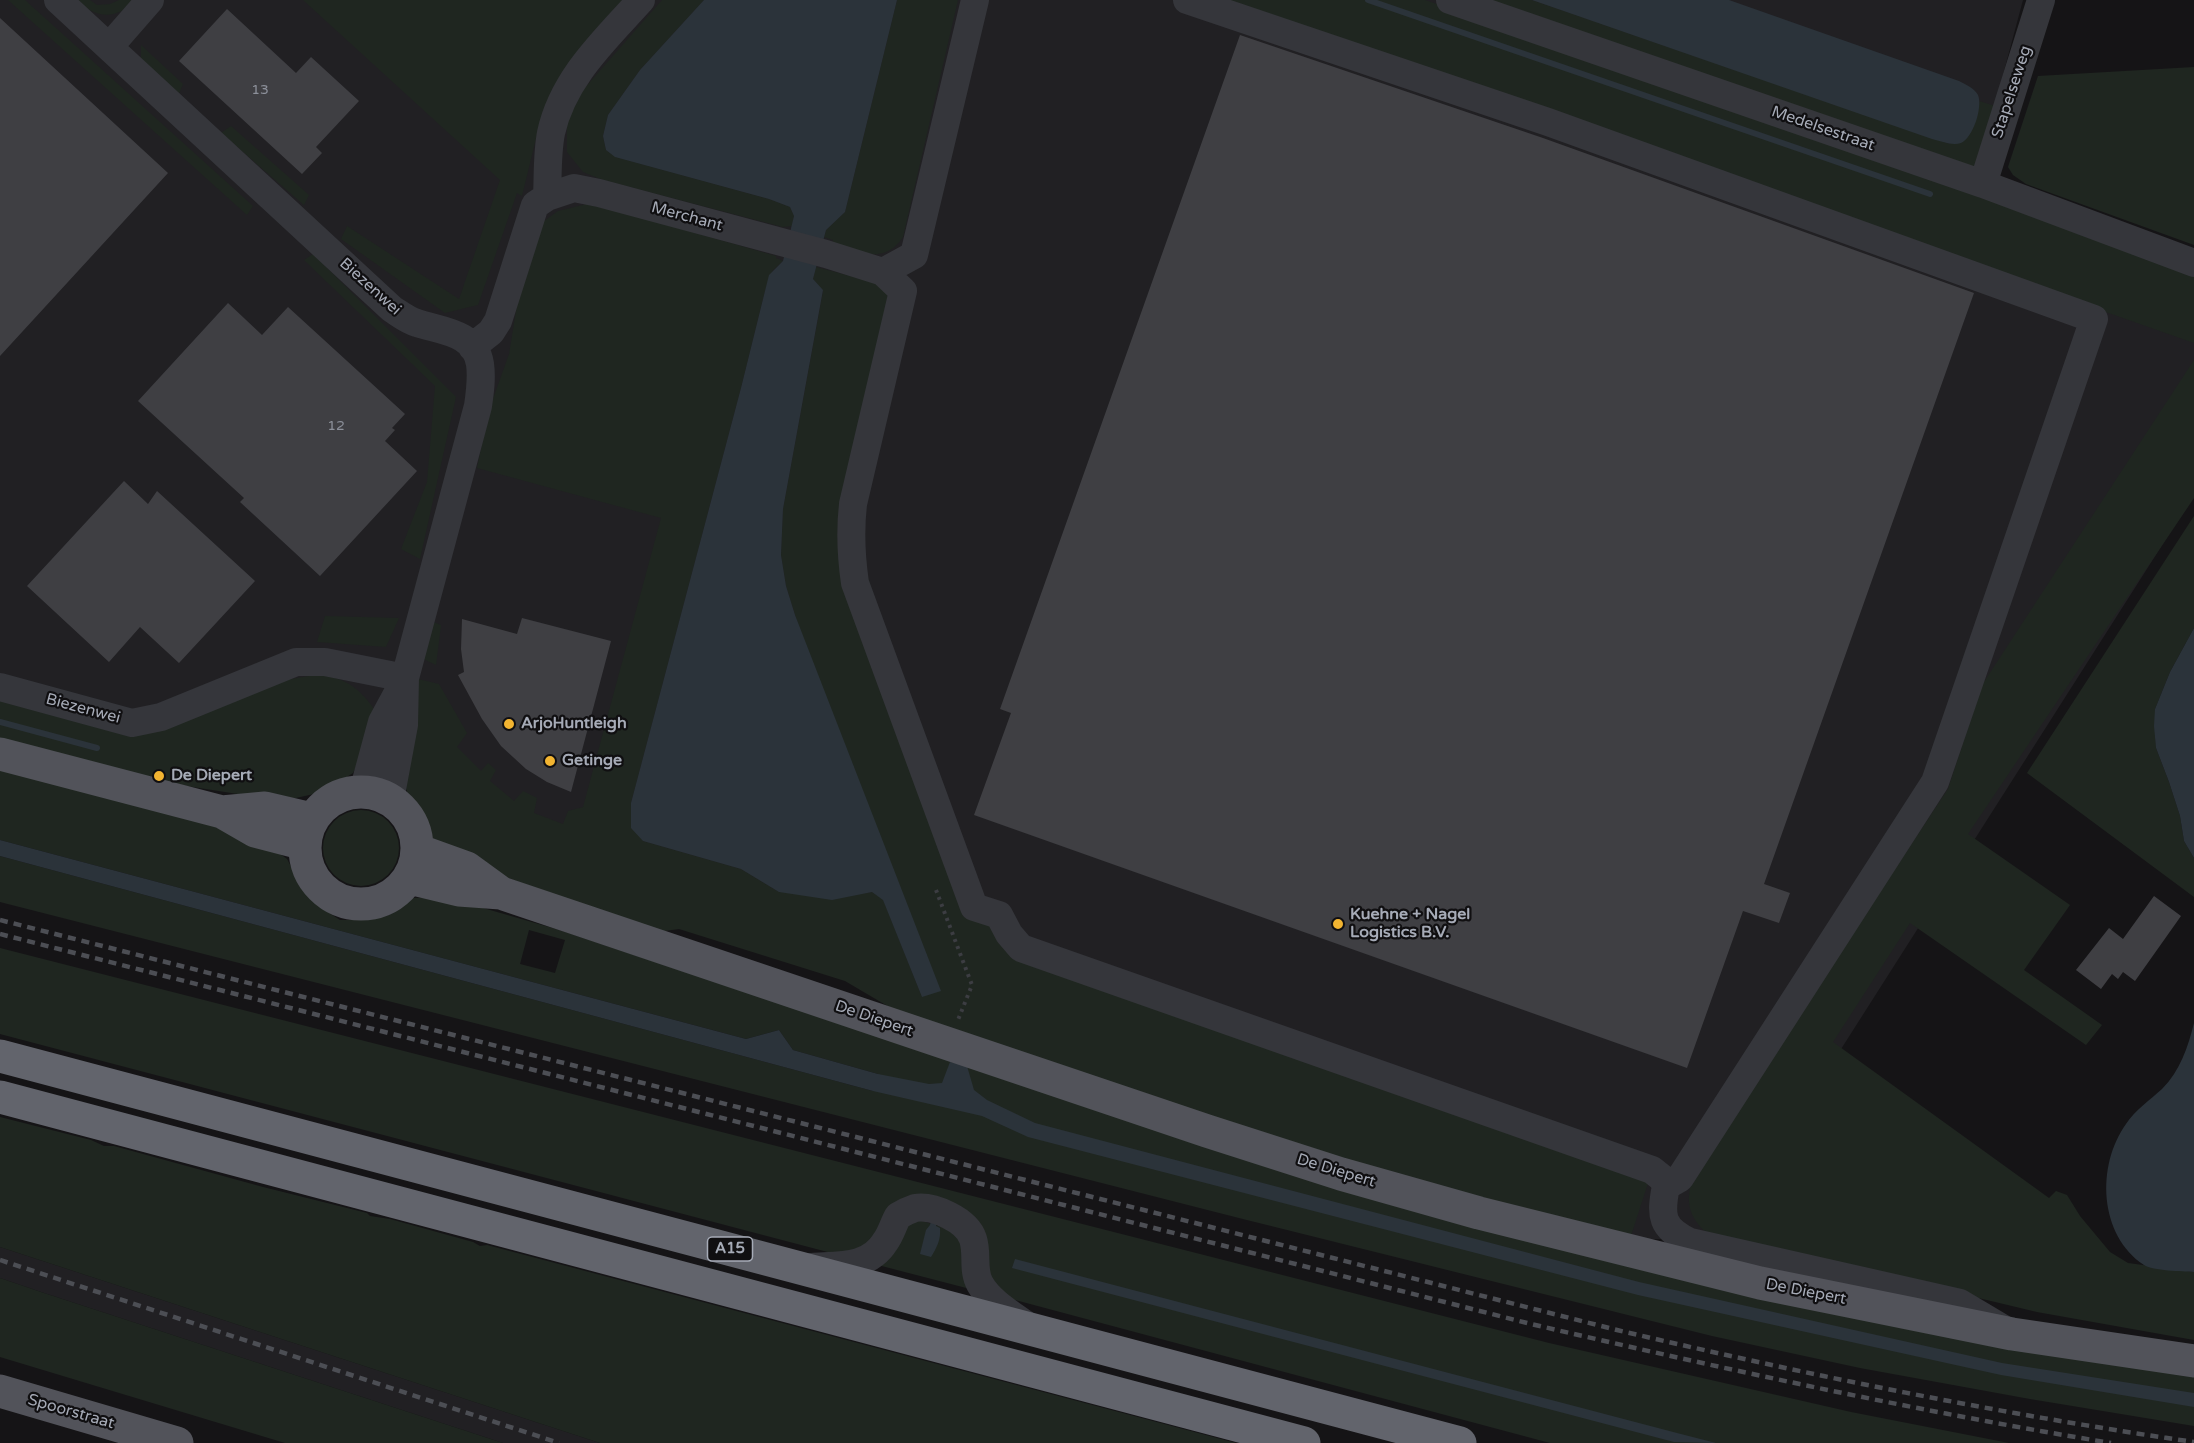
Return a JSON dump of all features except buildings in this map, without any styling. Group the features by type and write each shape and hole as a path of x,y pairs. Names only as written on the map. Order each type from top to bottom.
{"highway":[{"name":"A15","path":"0,1056 1460,1443"},
{"name":"A15","path":"0,1096 1304,1443"}],"main road":[{"path":"0,754 222,812 255,831 308,832"},
{"path":"348,793 376,796 401,809 410,821 416,835 413,864 396,892 380,901 362,904 344,902 327,893 314,880 306,863 308,832 322,807 334,798 348,793"},
{"name":"De Diepert","path":"413,864 467,868 501,893 1341,1174 1479,1212 1760,1283 2012,1334 2194,1361"},
{"name":"Spoorstraat","path":"0,1392 177,1443"}],"street":[{"name":"Biezenwei","path":"58,0 392,309 416,323 454,333 472,347"},
{"path":"109,47 150,0"},
{"path":"376,796 404,725 405,678 478,406 480,366 479,358 472,347 491,332 498,321 535,205 547,197 551,134 561,100 585,63 640,0"},
{"path":"975,0 914,255 883,272 903,291 853,504 850,532 855,583 974,907 999,915 1009,934 1021,948 1652,1170 1662,1178 1666,1186 1662,1208 1663,1219 1669,1229 1690,1242 1960,1302 2012,1334"},
{"path":"1187,0 1560,126 2094,319 1935,782 1680,1178 1666,1186"},
{"name":"Medelsestraat","path":"1450,0 1983,184 2194,262"},
{"name":"Stapelseweg","path":"1983,184 2041,0"},
{"name":"Merchant","path":"547,197 574,188 599,193 826,254 883,272"},
{"name":"Biezenwei","path":"0,687 132,723 161,717 296,662 325,662 405,678"},
{"path":"800,1268 856,1263 871,1258 886,1241 898,1216 916,1208 930,1209 955,1219 966,1228 973,1238 978,1282 985,1291 1033,1330"}],"path":[{"path":"936,890 972,985 948,1044"}],"shaded area":[{"path":"0,0 2023,0 1967,209 2194,292 2194,495 1720,1239 1630,1239 679,912 465,780 0,721"},
{"path":"8,0 25,0 253,206 247,215"},
{"path":"75,0 90,0 97,5 110,4 119,0 137,0 122,11 106,15 91,11"},
{"path":"303,0 628,0 539,126 522,196 517,193 478,305 445,313 341,239 347,226 459,299 500,180"},
{"path":"662,0 704,0 640,70 608,115 603,136 606,150 616,157 769,199 790,207 794,216 792,226 783,227 603,180 583,172 567,152 567,120 583,90"},
{"path":"704,0 897,0 845,212 826,230 813,279 823,290 783,509 781,555 786,586 795,615 941,991 922,997 883,900 872,892 832,900 779,892 741,869 643,841 631,828 631,803 769,275 783,261 794,216 790,207 769,199 615,157 606,150 603,136 608,115 640,70"},
{"path":"897,0 958,0 903,237 896,246 879,254 831,247 833,240 824,237 826,230 845,212"},
{"path":"1217,0 1425,0 1966,188 2194,273 2194,343"},
{"path":"1472,0 1532,0 1950,144 1978,111 1979,101 2002,108 1971,173"},
{"path":"1532,0 1729,0 1959,81 1972,88 1978,95 1978,114 1973,129 1965,140 1958,144 1950,144"},
{"path":"141,45 183,84 178,96 141,59"},
{"path":"2194,67 2194,245 2026,184 2013,175 2008,167 2038,76"},
{"path":"231,126 309,195 304,205 221,133"},
{"path":"591,203 776,256 783,261 773,270 765,291 631,803 643,841 741,869 779,892 860,894 872,892 883,899 922,997 795,615 786,586 781,555 783,509 823,291 813,279 816,267 881,284 888,295 845,500 969,915 1649,1180 1630,1239 1332,1157 896,1011 845,981 679,929 650,933 457,858 431,840 412,805 404,783 418,679 439,684 467,733 457,747 481,771 488,763 496,770 490,781 514,801 523,791 537,798 534,813 563,824 568,811 583,807 661,518 477,468 489,410 509,354 517,305 540,224 558,211"},
{"path":"313,254 456,397 420,559 401,549 427,482 435,386 304,260"},
{"path":"2194,360 2194,498 1968,834 2070,905 2024,970 2102,1025 2086,1045 1910,923 1833,1042 2049,1198 2056,1191 2067,1195 2080,1216 2110,1252 2128,1263 2194,1272 2194,1340 2037,1312 1707,1233 1690,1210 1689,1193 1698,1166 1948,789 1982,685"},
{"path":"2194,516 2194,628 2170,672 2155,709 2156,748 2180,816 2184,841 2194,858 2194,897 2027,773"},
{"path":"325,616 399,618 386,647 317,642"},
{"path":"431,621 441,625 436,665 421,658"},
{"path":"2194,628 2194,858 2184,841 2180,816 2156,748 2154,726 2155,709 2170,672"},
{"path":"321,674 339,679 352,686 375,710 369,744 353,773 323,792 282,801 136,778 0,742 0,697 141,734 285,680"},
{"path":"0,769 208,824 264,842 287,859 303,889 317,905 340,920 364,920 389,915 412,898 445,897 556,929 1203,1144 2194,1376 2194,1426 1860,1368 1712,1336 1239,1218 0,902 0,856 873,1091 878,1074 793,1050 779,1030 746,1039 0,840","holes":["529,930 565,940 555,973 520,964"]},
{"path":"361,810 375,813 388,821 396,834 399,848 396,862 388,875 375,883 361,886 347,883 334,875 326,862 323,848 326,834 334,821 347,813"},
{"path":"0,840 746,1039 779,1030 793,1050 878,1074 929,1084 942,1083 950,1062 967,1066 974,1090 987,1100 1035,1123 1639,1282 2002,1363 2194,1393 2194,1407 2001,1375 1638,1295 1028,1137 982,1116 873,1091 0,856"},
{"path":"0,948 1549,1343 1851,1412 2009,1443 1550,1443 1004,1297 982,1272 935,1206 881,1239 839,1255 0,1034"},
{"path":"2194,1023 2194,1272 2161,1270 2144,1265 2129,1252 2118,1236 2107,1199 2107,1179 2116,1141 2134,1114 2162,1089 2174,1074 2186,1050"},
{"path":"0,1117 367,1213 370,1216 390,1219 473,1242 480,1246 487,1245 1236,1443 600,1443 0,1247"},
{"path":"909,1217 962,1233 974,1290 874,1264"},
{"path":"931,1220 937,1221 936,1226 940,1228 940,1232 938,1243 931,1257 920,1254"},
{"path":"0,1247 600,1443 503,1443 0,1278"},
{"path":"1015,1259 1716,1443 1674,1442 1012,1268"},
{"path":"0,1278 503,1443 285,1443 0,1357"}],"waterway":[{"path":"1368,0 1930,194"},
{"path":"0,722 97,748"}],"railway":[{"path":"0,920 1617,1330 1760,1363 1904,1392 2049,1419 2194,1442"},
{"path":"0,934 1531,1324 1820,1388 2111,1443"},
{"path":"0,1260 559,1443"}],"place":[{"name":"ArjoHuntleigh","path":"509,724"},
{"name":"Getinge","path":"550,761"},
{"name":"De Diepert","path":"159,776"},
{"name":"Kuehne + Nagel Logistics B.V.","path":"1338,924"}]}
